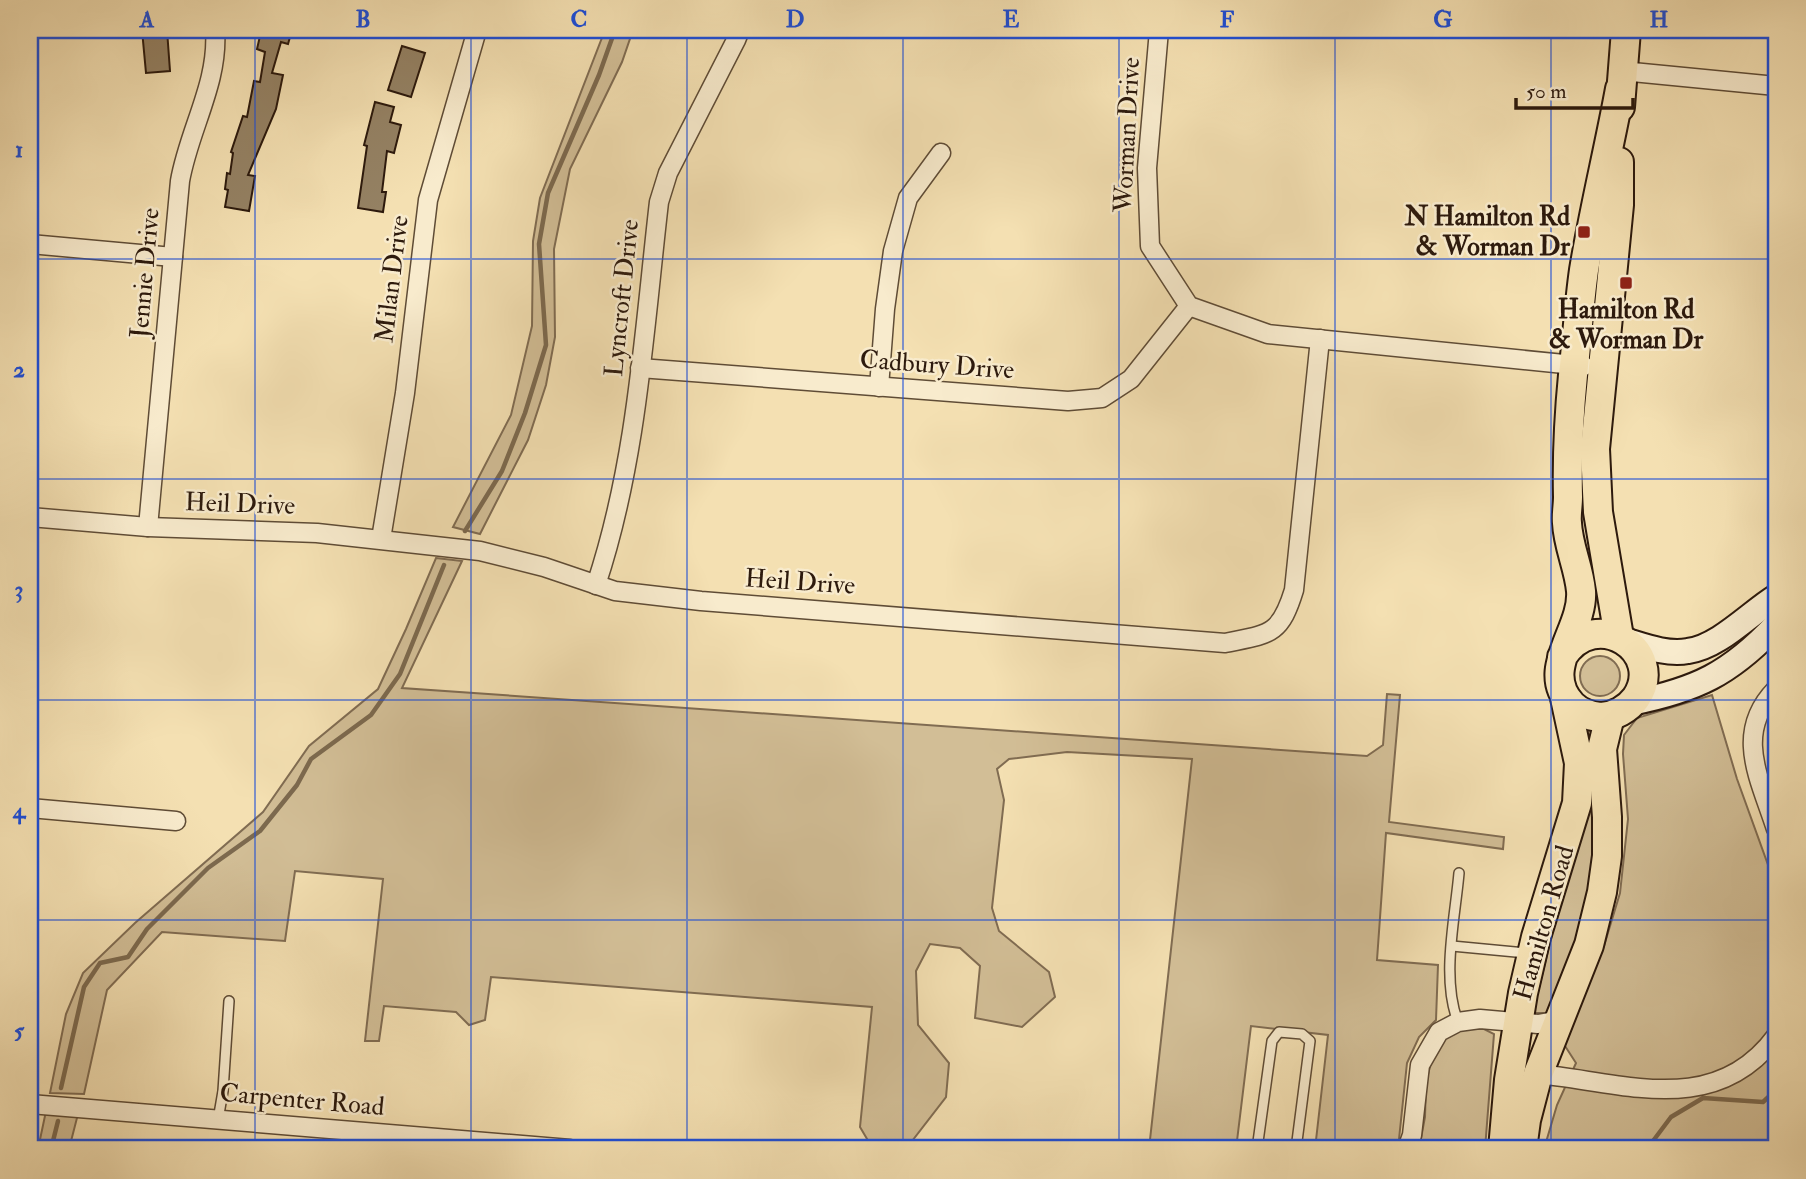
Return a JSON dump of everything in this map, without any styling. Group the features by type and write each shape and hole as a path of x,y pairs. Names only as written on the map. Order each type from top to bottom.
{"main road":[{"path":"1623,709 1637,696 1642,683 1642,669 1627,644 1605,563 1596,496 1595,449 1619,205 1621,80 1626,30"},
{"path":"1621,80 1584,273 1567,450 1568,497 1590,587 1588,614 1574,642 1562,657 1558,676 1565,698 1575,708 1587,715 1602,717 1670,695 1723,673 1776,625"},
{"path":"1579,630 1600,633 1677,663 1700,661 1757,623 1776,600"},
{"name":"Hamilton Road","path":"1503,1149 1509,1080 1532,953 1552,882 1571,829 1580,783 1575,737 1565,698"},
{"name":"Hamilton Road","path":"1522,1149 1526,1120 1538,1074 1563,1012 1587,969 1609,900 1615,869 1618,817 1613,761 1615,739 1623,709"}],"street":[{"name":"Jennie Drive","path":"148,527 180,181 191,135 209,91 214,66 215,30"},
{"name":"Milan Drive","path":"381,539 405,393 428,200 477,30"},
{"name":"Lyncroft Drive","path":"596,585 624,484 659,202 667,173 740,30"},
{"name":"Worman Drive","path":"1159,30 1147,168 1150,246 1189,306"},
{"path":"1621,80 1776,86"},
{"path":"880,387 885,309 893,251 908,198 941,153"},
{"path":"30,244 173,257"},
{"path":"1189,306 1268,334 1604,368"},
{"name":"Cadbury Drive","path":"640,368 1068,401 1102,398 1131,379 1189,306"},
{"name":"Heil Drive","path":"30,517 148,527 317,533 381,539 480,551 544,567 615,591 701,601 1226,642 1268,634 1286,615 1294,590 1320,339"},
{"path":"1776,689 1764,701 1755,723 1751,748 1772,801 1776,829"},
{"path":"30,808 176,821"},
{"path":"1407,1149 1412,1135 1420,1065 1439,1032 1458,1022 1480,1019 1538,1024 1563,1012"},
{"path":"1538,1074 1669,1090 1708,1085 1738,1073 1765,1051 1776,1036"},
{"name":"Carpenter Road","path":"30,1104 570,1149"}],"lane":[{"path":"1458,1022 1450,992 1459,873"},
{"path":"1452,946 1532,953"},
{"path":"218,1119 223,1091 229,1001"},
{"path":"1257,1149 1272,1041 1279,1032 1302,1034 1310,1041 1296,1149"}],"shaded area":[{"path":"605,30 633,30 622,62 570,169 554,249 555,337 546,385 528,440 480,534 453,527 511,415 532,326 533,241 540,198"},
{"path":"436,558 462,561 402,688 1367,756 1383,745 1387,694 1400,695 1389,822 1504,837 1503,849 1386,833 1377,960 1438,965 1436,1020 1419,1037 1407,1063 1399,1139 1394,1149 1315,1149 1328,1035 1251,1026 1236,1149 1149,1149 1192,759 1067,752 1009,759 997,769 1004,800 992,908 999,931 1049,972 1055,997 1022,1027 975,1018 980,966 960,948 930,944 916,971 918,1025 949,1063 946,1097 912,1141 870,1144 860,1127 872,1007 491,977 485,1020 469,1025 456,1012 384,1006 379,1041 365,1041 383,879 295,871 285,941 162,932 107,990 84,1094 50,1093 66,1014 83,973 135,923 263,812 309,746 378,689"},
{"path":"1600,656 1608,657 1614,662 1619,668 1619,684 1614,690 1608,695 1600,696 1592,695 1586,690 1581,684 1580,676 1581,668 1586,662 1592,657"},
{"path":"1712,695 1737,779 1776,887 1776,1149 1544,1149 1557,1105 1576,1063 1565,1046 1564,1032 1604,946 1620,893 1628,819 1624,735 1637,718"},
{"path":"1604,730 1604,869 1558,1003 1546,1013 1533,1013 1559,905 1591,806 1594,779 1588,731"},
{"path":"1467,1029 1484,1029 1494,1034 1485,1149 1419,1149 1425,1117 1426,1082 1433,1055 1449,1034"},
{"path":"46,1111 78,1114 69,1149 38,1149"}],"building":[{"path":"142,30 167,30 170,71 146,73"},
{"path":"251,30 292,30 288,44 281,42 272,73 283,75 276,109 248,175 255,176 249,211 225,207 228,190 225,189 227,173 230,174 231,152 243,116 247,117 254,81 260,82 265,52 257,49 260,36 251,33"},
{"path":"402,46 425,53 411,97 388,90"},
{"path":"375,102 394,107 390,122 401,125 394,153 387,151 382,192 386,192 383,212 358,208 367,146 364,145"}],"waterway":[{"path":"465,531 502,471 525,413 546,345 539,244 548,193 599,75 615,30"},
{"path":"61,1088 84,987 100,963 128,957 147,929 208,868 260,831 297,785 311,759 371,715 400,674 444,565"},
{"path":"1647,1149 1671,1117 1703,1098 1763,1102 1776,1090"},
{"path":"51,1149 58,1121"}],"place":[{"name":"N Hamilton Rd & Worman Dr","path":"1584,232"},
{"name":"Hamilton Rd & Worman Dr","path":"1626,283"}]}
